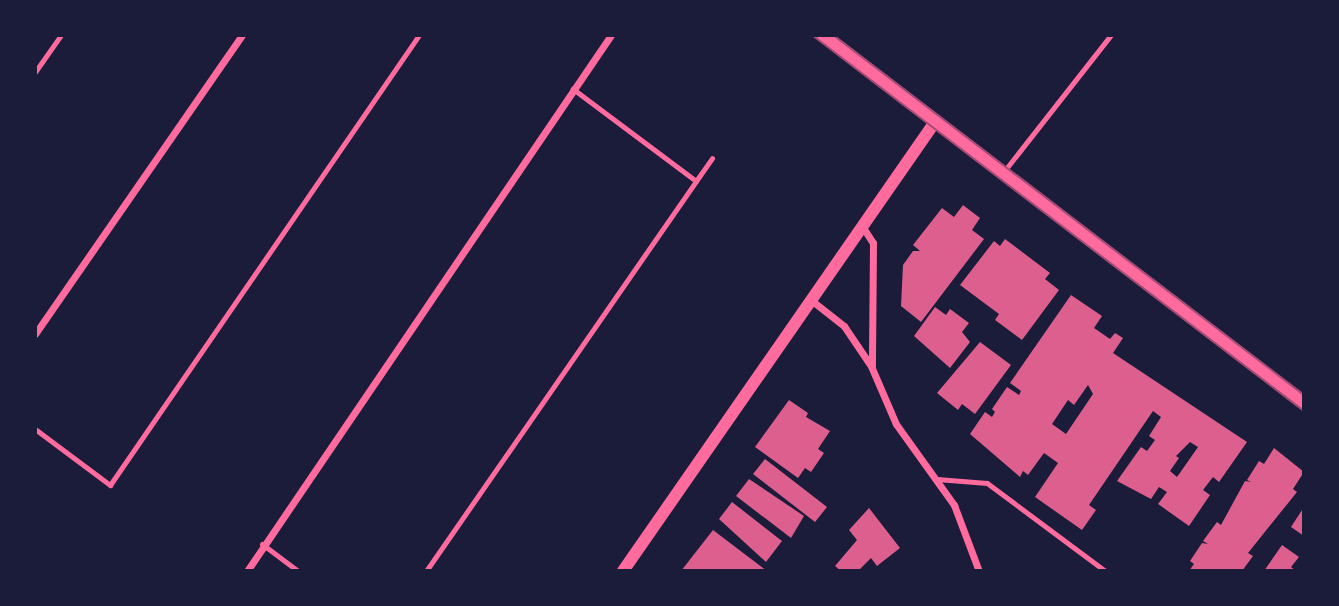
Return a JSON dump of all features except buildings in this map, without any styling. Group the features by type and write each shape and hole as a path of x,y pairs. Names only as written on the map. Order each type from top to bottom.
{"main road":[{"path":"832,38 935,122 1304,403"}],"street":[{"path":"35,334 242,35"},
{"path":"247,571 262,544 611,35"},
{"path":"623,571 935,122"},
{"path":"862,226 873,243 872,366"},
{"path":"811,300 844,326 872,366 896,424 937,479 968,535 979,571"}],"lane":[{"path":"35,72 61,35"},
{"path":"35,429 110,485 419,35"},
{"path":"1003,173 1111,35"},
{"path":"573,89 696,181"},
{"path":"426,571 712,158"},
{"path":"937,479 987,483 1105,571"},
{"path":"262,544 298,571"}],"tram line":[{"path":"812,35 1304,411"},
{"path":"833,35 1304,395"}]}
